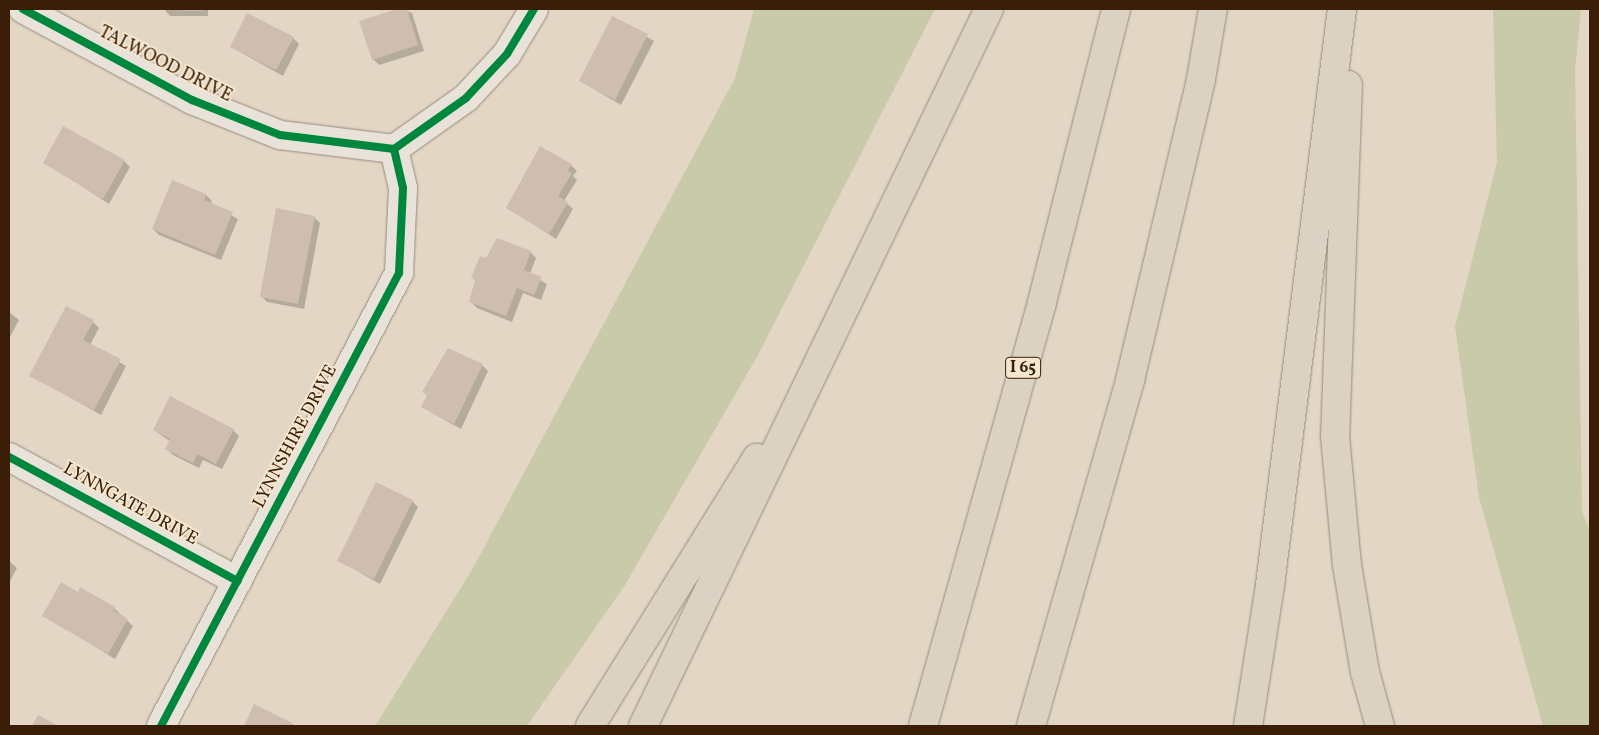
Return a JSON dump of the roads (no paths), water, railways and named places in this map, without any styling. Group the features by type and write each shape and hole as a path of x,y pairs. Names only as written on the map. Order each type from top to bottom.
{"highway":[{"path":"643,726 834,336 989,9"},
{"name":"I 65","path":"923,726 1042,302 1116,9"},
{"path":"1031,726 1130,380 1201,79 1213,9"},
{"path":"1248,726 1270,585 1342,9"},
{"path":"1351,9 1335,436 1347,565 1365,672 1380,726"},
{"path":"590,726 834,336"}],"street":[{"path":"394,149 466,98 508,54 534,9"},
{"name":"TALWOOD DRIVE","path":"37,12 192,100 280,135 394,149"},
{"name":"LYNNSHIRE DRIVE","path":"161,726 399,273 403,188 394,149"},
{"name":"LYNNGATE DRIVE","path":"9,456 237,581"}]}
